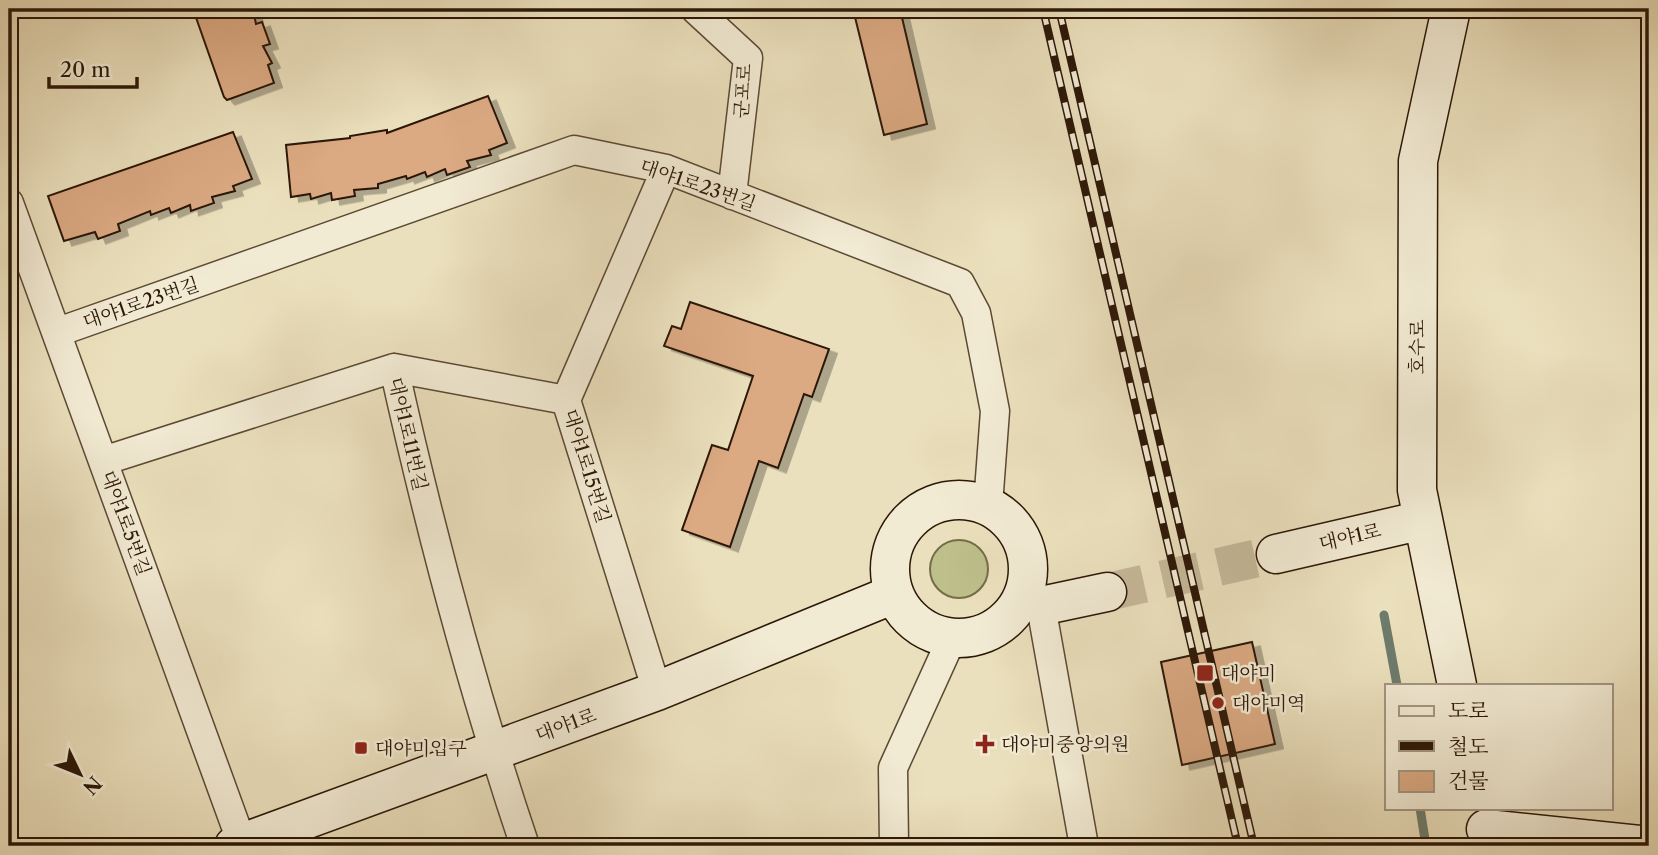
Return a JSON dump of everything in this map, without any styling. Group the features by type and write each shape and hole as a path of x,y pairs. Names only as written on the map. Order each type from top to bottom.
{"street":[{"name":"군포로","path":"695,9 748,58 732,195"},
{"name":"호수로","path":"1451,9 1418,161 1417,490 1457,684"},
{"name":"대야1로23번길","path":"58,332 574,150 666,169 960,283 976,313 995,411 988,505"},
{"name":"대야1로15번길","path":"657,691 566,400 666,169"},
{"name":"대야1로5번길","path":"9,203 58,332 240,845"},
{"path":"394,368 566,400"},
{"name":"대야1로11번길","path":"103,461 394,368 431,534 493,752 525,846"},
{"path":"1084,846 1032,601 1027,553 1019,533 1006,517 988,505 962,499 934,503 912,518 895,540 889,567 894,594 903,611 934,634 952,638 974,637 995,628 1032,601 1107,592"},
{"name":"대야1로","path":"1276,554 1423,520"},
{"name":"대야1로","path":"240,845 657,691 894,594"},
{"path":"894,846 893,768 952,638"},
{"path":"1485,828 1648,846"}],"green space":[{"path":"953,540 965,540 980,548 988,563 988,575 980,590 965,598 953,598 938,590 930,575 930,563 938,548"}],"building":[{"path":"193,9 253,9 256,24 262,22 270,44 263,46 272,63 268,65 274,83 227,100"},
{"path":"853,9 900,9 927,124 884,135"},
{"path":"488,96 507,143 489,150 491,155 467,161 470,167 447,175 445,169 427,177 425,172 407,179 406,176 378,184 378,188 354,190 355,196 332,200 331,193 311,199 310,194 291,197 286,145 350,138 387,130 387,133"},
{"path":"233,132 252,179 233,186 235,191 212,197 214,203 191,211 190,205 171,213 169,208 151,215 150,211 118,224 120,231 98,239 95,232 64,241 48,196"},
{"path":"690,302 829,349 812,397 804,394 778,468 759,461 730,547 682,530 712,445 728,450 753,376 664,346 672,326 681,329"},
{"name":"대야미역","path":"1252,642 1275,744 1182,765 1161,662"}],"waterway":[{"path":"1384,615 1397,684"},
{"path":"1420,810 1426,846"}],"tunnel":[{"path":"1107,592 1276,554"}],"railway":[{"path":"1043,9 1238,846"},
{"path":"1059,9 1254,846"}],"place":[{"name":"대야미","path":"1205,673"},
{"name":"대야미역","path":"1218,703"},
{"name":"대야미중앙의원","path":"985,744"},
{"name":"대야미입구","path":"361,748"}]}
